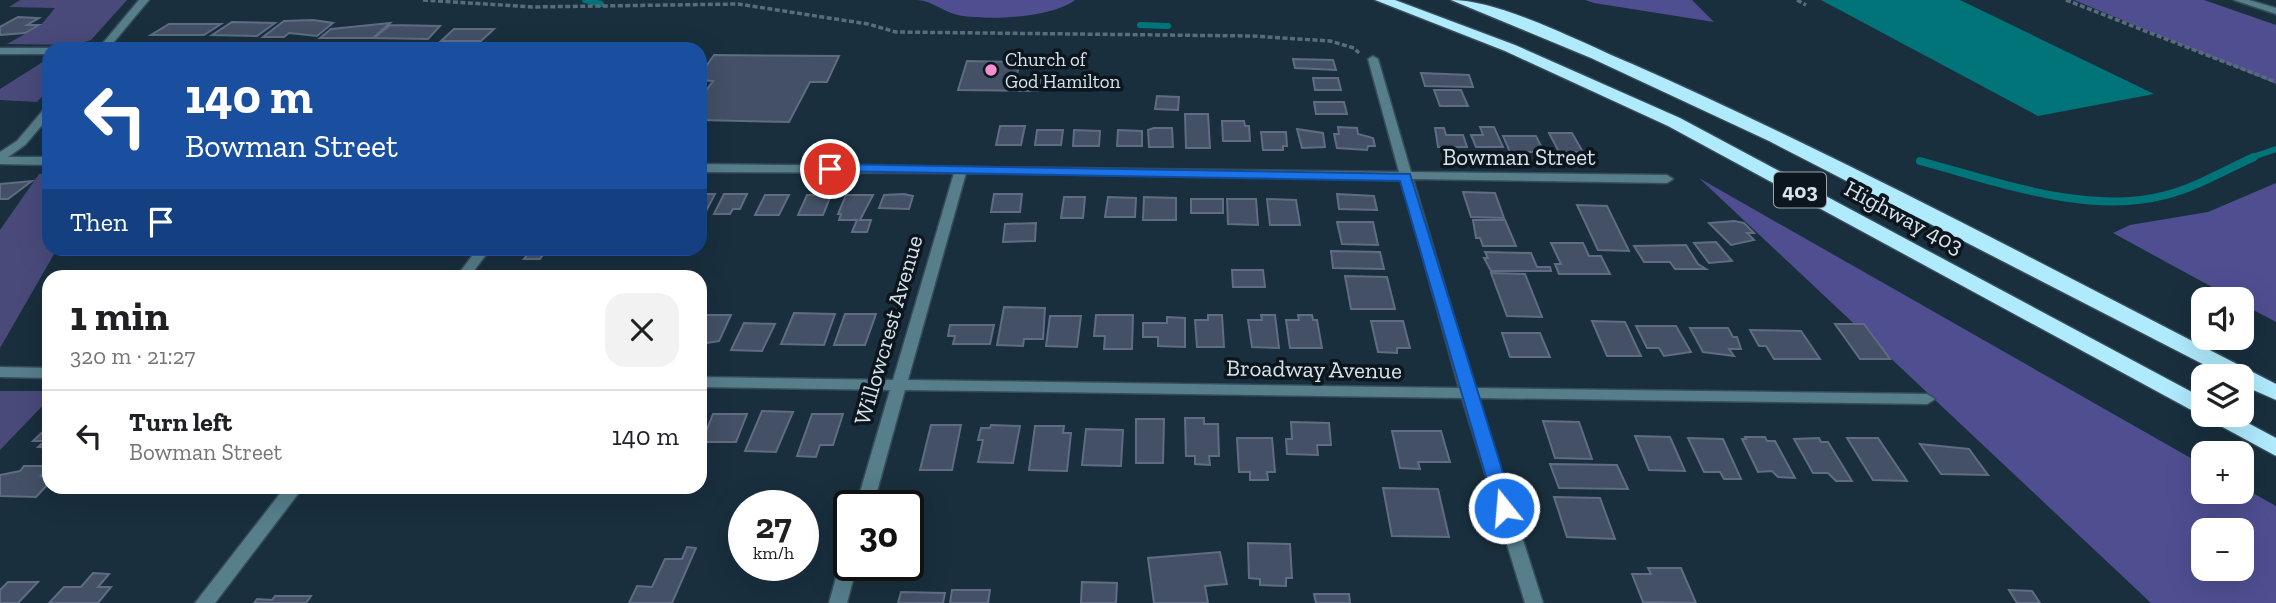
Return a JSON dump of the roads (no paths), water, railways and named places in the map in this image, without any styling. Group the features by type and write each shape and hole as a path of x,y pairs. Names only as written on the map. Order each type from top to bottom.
{"highway":[{"name":"Highway 403","path":"1382,0 1510,48 1675,122 2191,402"},
{"name":"Highway 403","path":"1458,0 1538,28 1672,86 1898,197 2276,393"},
{"path":"2237,427 2276,448"}],"street":[{"path":"109,42 145,0"},
{"path":"2239,0 2276,11"},
{"path":"0,51 42,51"},
{"path":"1366,56 1406,177 1469,394 1534,603"},
{"path":"0,159 21,143 42,118"},
{"path":"0,159 42,161"},
{"name":"Bowman Street","path":"707,168 1667,179"},
{"name":"Willowcrest Avenue","path":"868,490 961,169"},
{"path":"468,270 479,256"},
{"path":"0,372 42,373"},
{"name":"Broadway Avenue","path":"707,382 1927,400"},
{"path":"204,603 290,494"},
{"path":"838,603 844,581"}],"waterway":[{"path":"585,0 601,4"},
{"path":"1140,25 1168,26"},
{"path":"2250,158 2276,149"},
{"path":"1920,161 2042,193 2105,201 2136,200 2177,192 2254,157"}],"place":[{"name":"Church of God Hamilton","path":"991,70"}]}
